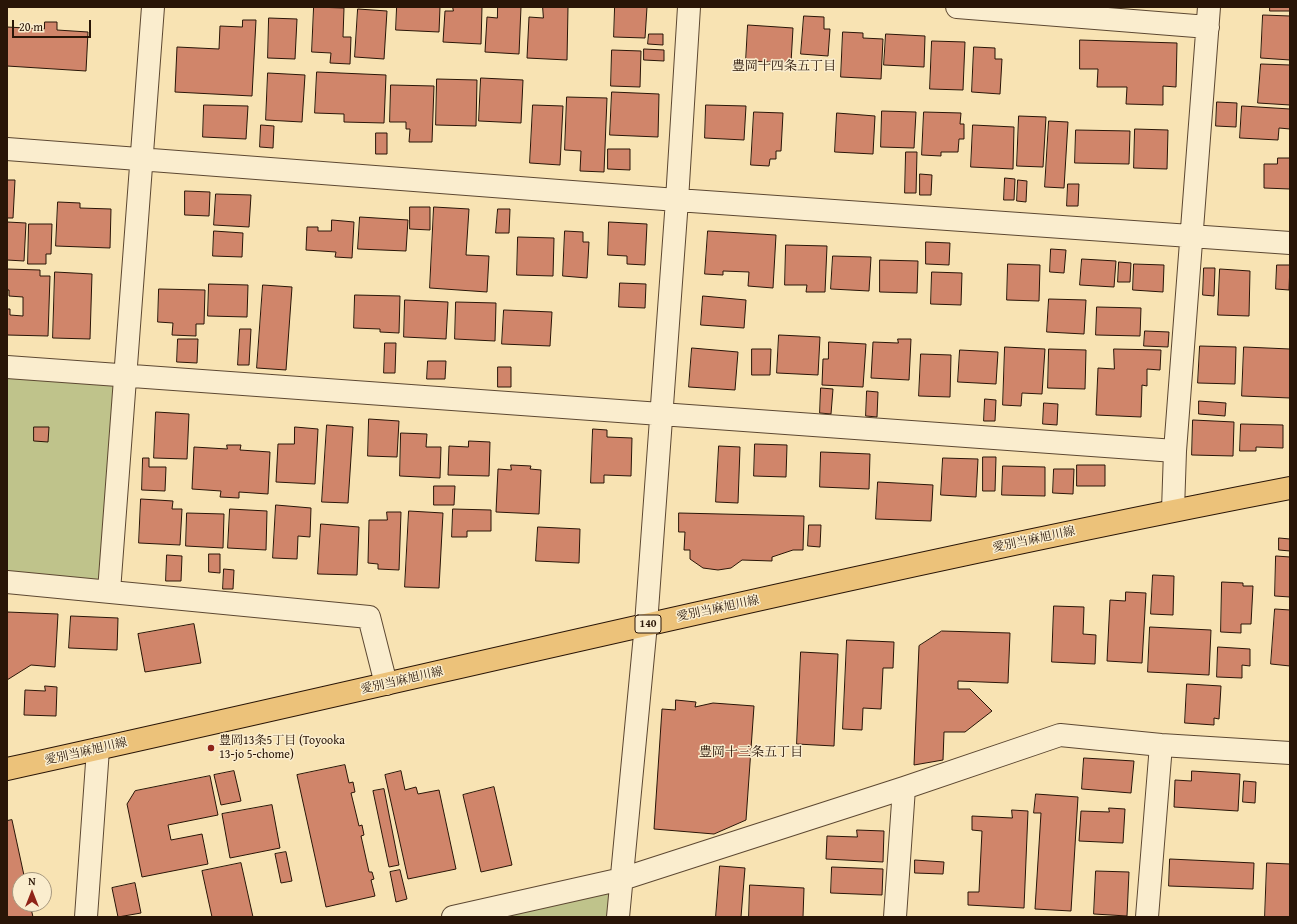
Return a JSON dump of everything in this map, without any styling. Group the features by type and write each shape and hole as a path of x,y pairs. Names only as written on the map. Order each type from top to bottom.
{"main road":[{"name":"愛別当麻旭川線","path":"7,769 646,624 1173,510 1290,488"}],"street":[{"path":"109,591 152,7"},
{"path":"618,917 646,624 677,200 689,7"},
{"path":"957,7 1208,17 1175,452 1173,510"},
{"path":"7,149 677,200 1290,243"},
{"path":"7,367 1175,452"},
{"path":"7,582 369,617 386,684"},
{"path":"453,917 622,879 904,788 1060,735 1161,745 1290,753"},
{"path":"1147,917 1161,745"},
{"path":"86,917 98,749"},
{"path":"895,917 904,788"}],"green space":[{"path":"7,367 125,375 109,591 7,582"},
{"path":"622,879 618,917 453,917"}],"building":[{"path":"314,7 344,8 343,37 351,37 350,64 330,63 331,53 312,52"},
{"path":"397,7 440,7 439,32 396,30"},
{"path":"453,7 482,7 481,44 443,42 445,11 453,11"},
{"path":"498,7 521,7 519,54 485,52 487,17 497,18"},
{"path":"543,7 568,7 567,60 527,58 529,17 543,18"},
{"path":"615,7 647,7 645,38 614,37"},
{"path":"1270,7 1290,7 1290,11 1270,11"},
{"path":"358,9 387,11 384,59 355,57"},
{"path":"1263,15 1290,16 1290,60 1261,58"},
{"path":"804,16 824,17 824,29 830,29 828,56 801,54"},
{"path":"269,18 297,19 295,59 268,58"},
{"path":"243,20 256,20 252,96 175,92 177,47 219,49 220,26 242,27"},
{"path":"45,22 57,22 57,30 88,32 86,71 7,66 7,27 44,29"},
{"path":"748,25 793,28 791,63 746,61"},
{"path":"843,32 863,33 863,38 883,39 881,79 841,77"},
{"path":"649,34 663,34 663,45 648,44"},
{"path":"886,34 925,36 924,67 884,65"},
{"path":"1080,40 1177,43 1176,87 1163,86 1163,105 1126,104 1127,87 1097,87 1098,69 1080,69"},
{"path":"932,41 965,42 963,90 930,89"},
{"path":"974,47 995,48 995,59 1002,59 1000,94 972,92"},
{"path":"644,49 664,50 664,61 644,60"},
{"path":"612,50 641,51 640,87 611,86"},
{"path":"1261,64 1290,65 1290,105 1258,103"},
{"path":"317,72 386,75 384,123 344,122 344,114 315,113"},
{"path":"268,73 305,75 302,122 266,120"},
{"path":"481,78 523,80 521,123 479,121"},
{"path":"437,79 477,80 476,126 436,125"},
{"path":"391,85 434,86 432,142 409,142 410,129 406,129 406,122 390,122"},
{"path":"612,92 659,94 658,137 610,135"},
{"path":"567,97 607,98 604,172 580,171 581,151 565,150"},
{"path":"1217,102 1237,103 1236,127 1216,126"},
{"path":"204,105 248,106 246,139 203,137"},
{"path":"533,105 563,106 560,165 530,163"},
{"path":"706,105 746,106 744,140 705,138"},
{"path":"1242,106 1290,109 1290,129 1279,128 1278,140 1240,138"},
{"path":"882,111 916,112 914,148 881,147"},
{"path":"754,112 783,113 781,151 776,151 776,159 770,159 769,166 751,165"},
{"path":"924,112 961,113 960,124 964,124 964,139 959,139 958,152 941,152 941,156 922,155"},
{"path":"837,113 875,116 873,154 835,152"},
{"path":"1019,116 1046,117 1043,167 1017,166"},
{"path":"1049,121 1068,122 1064,188 1045,187"},
{"path":"261,125 274,126 273,148 260,147"},
{"path":"973,125 1014,127 1013,169 971,167"},
{"path":"1135,129 1168,130 1167,169 1134,168"},
{"path":"1076,130 1130,131 1129,164 1075,163"},
{"path":"376,133 387,133 387,154 376,154"},
{"path":"608,149 630,149 630,170 608,169"},
{"path":"906,152 917,152 916,193 905,193"},
{"path":"1278,158 1290,158 1290,189 1264,188 1264,164 1277,164"},
{"path":"920,174 932,175 931,195 920,195"},
{"path":"1005,178 1015,179 1014,200 1004,200"},
{"path":"7,180 15,180 13,218 7,218"},
{"path":"1018,180 1027,181 1026,202 1017,201"},
{"path":"1068,184 1079,184 1078,206 1067,206"},
{"path":"185,191 210,192 209,216 185,215"},
{"path":"216,194 251,195 249,227 214,225"},
{"path":"58,202 80,203 80,208 111,209 110,248 56,246"},
{"path":"410,207 430,207 430,230 410,229"},
{"path":"434,207 469,209 466,255 489,256 487,292 430,288"},
{"path":"498,209 510,209 509,233 496,233"},
{"path":"360,217 408,220 406,251 358,249"},
{"path":"332,220 354,222 352,258 335,257 336,252 306,250 307,227 318,227 318,231 331,231"},
{"path":"7,222 26,223 24,261 7,260"},
{"path":"609,222 647,224 645,265 627,264 627,256 608,255"},
{"path":"29,224 52,224 51,254 46,254 46,264 28,264"},
{"path":"214,231 243,233 242,257 213,256"},
{"path":"565,231 583,232 583,242 589,242 587,278 563,276"},
{"path":"708,231 776,235 773,288 748,286 749,272 723,271 723,275 705,274"},
{"path":"518,237 554,238 553,276 517,275"},
{"path":"926,242 950,243 949,265 926,264"},
{"path":"786,245 827,246 825,292 806,292 807,285 785,285"},
{"path":"1051,249 1066,250 1064,273 1050,272"},
{"path":"833,256 871,257 869,291 831,289"},
{"path":"1082,259 1116,261 1114,287 1080,285"},
{"path":"880,260 918,261 917,293 880,292"},
{"path":"1119,262 1131,263 1130,282 1118,282"},
{"path":"1008,264 1040,265 1039,301 1007,300"},
{"path":"1134,264 1164,265 1163,292 1133,290"},
{"path":"1277,265 1290,265 1289,290 1276,289"},
{"path":"1204,268 1215,268 1214,296 1203,295"},
{"path":"7,269 40,270 40,276 50,276 48,336 7,335 7,309 10,309 10,315 23,316 23,297 9,296 9,290 7,290"},
{"path":"1220,269 1250,271 1249,316 1218,315"},
{"path":"55,272 92,274 90,339 53,338"},
{"path":"932,272 962,273 961,305 931,304"},
{"path":"620,283 646,284 645,308 619,307"},
{"path":"209,284 248,285 247,317 208,316"},
{"path":"263,285 292,287 286,370 257,368"},
{"path":"159,289 205,290 204,324 196,324 196,336 172,335 173,323 158,322"},
{"path":"355,295 400,296 399,333 380,332 380,329 354,328"},
{"path":"703,296 746,300 744,328 701,325"},
{"path":"1049,299 1086,300 1084,334 1047,332"},
{"path":"405,300 448,302 446,339 404,337"},
{"path":"456,302 496,303 495,341 455,339"},
{"path":"1097,307 1141,308 1140,336 1096,335"},
{"path":"504,310 552,312 550,346 502,344"},
{"path":"240,329 251,329 249,365 238,365"},
{"path":"1145,331 1169,332 1168,347 1144,346"},
{"path":"779,335 820,337 818,375 777,373"},
{"path":"178,339 198,339 197,363 177,362"},
{"path":"898,339 911,339 909,380 871,378 873,342 898,343"},
{"path":"829,342 866,344 863,387 822,385 823,359 828,359"},
{"path":"385,343 396,343 395,373 384,373"},
{"path":"1200,346 1236,347 1235,384 1198,383"},
{"path":"1005,347 1045,349 1042,394 1022,393 1021,406 1003,405"},
{"path":"1244,347 1290,349 1290,398 1242,396"},
{"path":"692,348 738,352 735,390 689,387"},
{"path":"752,349 771,349 770,375 752,375"},
{"path":"1049,349 1086,350 1085,389 1048,388"},
{"path":"1114,349 1161,350 1160,370 1147,369 1147,386 1142,385 1141,417 1096,415 1098,368 1114,369"},
{"path":"960,350 998,352 996,384 958,382"},
{"path":"921,354 951,355 950,397 919,396"},
{"path":"428,361 446,361 445,379 427,379"},
{"path":"498,367 511,367 511,387 498,387"},
{"path":"821,388 833,389 831,414 820,413"},
{"path":"867,391 878,392 877,417 866,416"},
{"path":"985,399 996,400 995,421 984,421"},
{"path":"1199,401 1226,403 1225,416 1199,414"},
{"path":"1044,403 1058,404 1057,425 1043,424"},
{"path":"156,412 189,414 187,459 154,458"},
{"path":"369,419 399,421 397,457 368,456"},
{"path":"1193,420 1234,422 1233,456 1192,455"},
{"path":"1241,424 1283,425 1283,448 1256,447 1256,451 1240,451"},
{"path":"327,425 353,427 348,503 322,502"},
{"path":"34,427 49,427 48,442 34,441"},
{"path":"295,427 318,429 315,484 276,482 278,444 294,444"},
{"path":"593,429 607,430 607,437 632,438 631,476 604,475 604,483 591,483"},
{"path":"401,433 427,434 426,447 441,447 440,478 400,476"},
{"path":"469,441 490,442 489,476 448,475 449,446 468,447"},
{"path":"755,444 787,445 786,477 754,476"},
{"path":"227,445 241,445 240,450 270,452 268,494 239,492 239,498 220,497 221,491 192,489 194,447 227,449"},
{"path":"719,446 740,447 738,503 716,502"},
{"path":"821,452 870,454 869,489 820,487"},
{"path":"983,457 996,457 995,491 983,491"},
{"path":"143,458 149,458 149,467 166,467 165,491 142,490"},
{"path":"943,458 978,459 976,497 941,495"},
{"path":"511,465 531,466 530,469 541,470 539,514 496,512 498,469 511,470"},
{"path":"1077,465 1105,465 1105,486 1077,486"},
{"path":"1003,466 1045,467 1045,496 1002,495"},
{"path":"1054,469 1074,469 1073,494 1053,493"},
{"path":"878,482 933,485 931,521 876,519"},
{"path":"434,486 455,486 454,505 434,505"},
{"path":"141,499 173,501 172,509 182,509 180,545 139,543"},
{"path":"276,505 311,508 310,537 298,536 297,559 273,558"},
{"path":"230,509 267,511 266,550 228,548"},
{"path":"453,509 491,510 491,531 467,531 467,537 452,537"},
{"path":"409,511 443,513 439,588 405,587"},
{"path":"387,512 401,512 399,570 378,569 378,564 368,563 369,520 387,520"},
{"path":"187,513 224,514 223,548 186,546"},
{"path":"679,513 804,516 803,550 793,550 772,557 772,561 742,560 731,568 718,570 703,568 690,559 690,550 684,550 685,532 679,532"},
{"path":"321,524 359,527 357,575 318,574"},
{"path":"809,525 821,525 820,547 808,546"},
{"path":"538,527 580,529 579,563 536,561"},
{"path":"1279,538 1290,539 1290,551 1279,550"},
{"path":"209,554 220,554 220,573 209,572"},
{"path":"167,555 182,556 181,581 166,581"},
{"path":"1276,556 1290,557 1290,597 1275,596"},
{"path":"224,569 234,570 233,589 223,589"},
{"path":"1153,575 1174,576 1173,615 1151,614"},
{"path":"1222,582 1243,583 1243,586 1253,586 1251,624 1241,624 1241,633 1221,632"},
{"path":"1126,592 1146,593 1142,663 1107,661 1110,600 1125,601"},
{"path":"1054,606 1084,607 1083,634 1096,635 1095,664 1052,662"},
{"path":"1275,609 1290,610 1290,666 1271,664"},
{"path":"7,612 58,614 55,667 31,665 7,680"},
{"path":"71,616 118,618 117,650 69,648"},
{"path":"194,624 201,663 145,672 138,634"},
{"path":"1150,627 1211,630 1209,675 1148,672"},
{"path":"942,631 1010,633 1008,683 958,681 958,689 970,689 992,711 965,732 944,732 943,760 914,765 919,646"},
{"path":"847,640 894,642 893,668 883,668 881,709 863,708 862,730 843,729"},
{"path":"1218,647 1250,649 1250,666 1242,665 1242,678 1217,677"},
{"path":"801,652 838,654 834,746 797,744"},
{"path":"1187,684 1221,686 1219,719 1214,718 1214,725 1185,723"},
{"path":"45,686 57,687 56,716 24,715 25,690 45,691"},
{"path":"676,700 696,702 695,707 713,703 754,706 746,820 714,834 654,829 662,709 675,710"},
{"path":"1084,758 1134,761 1131,793 1082,789"},
{"path":"345,765 349,783 353,782 355,792 351,793 359,826 362,825 364,835 361,836 369,872 372,872 374,879 371,880 375,896 326,907 297,775"},
{"path":"234,771 241,801 221,805 214,775"},
{"path":"401,771 405,790 416,787 418,794 439,790 456,869 408,879 385,775"},
{"path":"1192,771 1240,774 1238,811 1174,807 1175,780 1191,781"},
{"path":"210,776 218,815 168,825 171,840 202,834 208,864 142,877 127,804 135,791"},
{"path":"1244,781 1256,782 1255,803 1243,802"},
{"path":"494,787 512,865 481,872 463,795"},
{"path":"384,789 399,865 389,867 373,791"},
{"path":"1036,794 1078,797 1071,911 1035,909 1041,813 1034,813"},
{"path":"272,805 280,848 230,858 222,814"},
{"path":"1109,808 1125,809 1123,843 1079,841 1081,811 1109,812"},
{"path":"1012,810 1028,811 1024,908 968,905 968,892 979,892 982,831 972,830 972,816 1012,818"},
{"path":"12,820 23,872 12,872 12,912 32,912 33,917 7,917 7,821"},
{"path":"857,830 884,831 883,862 826,859 827,836 857,837"},
{"path":"286,852 292,881 281,883 275,854"},
{"path":"1170,859 1254,863 1253,889 1169,886"},
{"path":"915,860 944,862 943,874 915,873"},
{"path":"241,863 253,917 212,917 202,871"},
{"path":"1267,863 1290,864 1290,917 1265,917"},
{"path":"720,866 745,868 741,917 716,917"},
{"path":"832,867 883,869 882,895 831,893"},
{"path":"400,870 407,899 396,902 390,872"},
{"path":"1096,871 1129,872 1127,916 1094,914"},
{"path":"135,883 141,913 118,917 112,888"},
{"path":"750,885 804,888 803,917 749,917"}],"place":[{"name":"豊岡13条5丁目 (Toyooka 13-jo 5-chome)","path":"211,748"}],"district":[{"name":"豊岡十四条五丁目","path":"784,67"},
{"name":"豊岡十三条五丁目","path":"751,753"}]}
